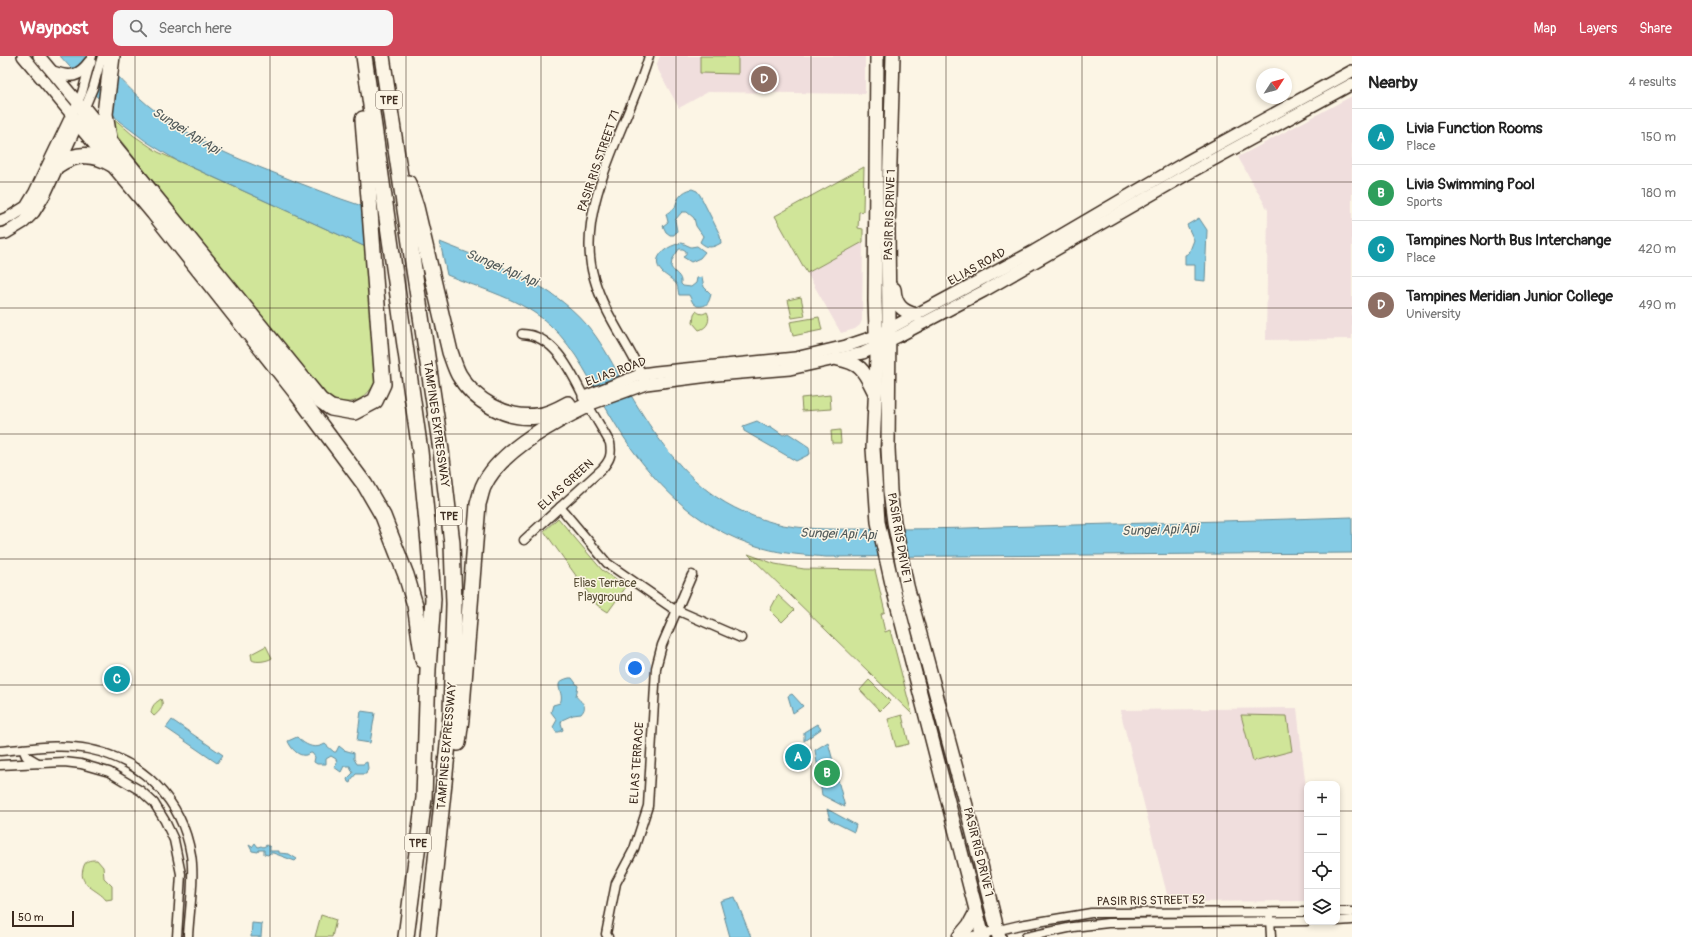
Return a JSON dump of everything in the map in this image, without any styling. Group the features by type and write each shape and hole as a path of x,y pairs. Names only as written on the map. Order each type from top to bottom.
{"highway":[{"path":"80,109 110,142 320,400 331,408 354,412 375,401 383,384 359,56"},
{"name":"TAMPINES EXPRESSWAY","path":"364,56 420,451 430,543 433,599 428,669 424,798 406,937"},
{"name":"TAMPINES EXPRESSWAY","path":"382,56 440,442 452,543 454,604 451,715 428,937"},
{"path":"109,58 105,114 110,142"},
{"path":"80,109 114,166 295,391 365,486 383,516 406,575 415,604 423,658 428,669"},
{"path":"395,145 416,207 450,352 459,375 468,388 482,401 497,409 521,417 538,416 592,398"},
{"path":"58,165 65,160 78,156 101,157 114,166"},
{"path":"434,890 461,720 478,504 483,486 495,469 513,452 592,398"}],"main road":[{"path":"23,56 80,109"},
{"path":"40,56 80,109"},
{"name":"PASIR RIS DRIVE 1","path":"877,56 877,358 873,448 878,522 888,568 976,912 978,936"},
{"name":"PASIR RIS DRIVE 1","path":"893,56 888,258 888,448 890,491 894,522 903,568 998,934"},
{"path":"53,72 73,76 85,70 91,59"},
{"name":"ELIAS ROAD","path":"889,336 916,315 1034,251 1186,162 1352,71"},
{"name":"ELIAS ROAD","path":"592,398 639,381 656,372 795,358 852,344 876,341 889,336 984,291 1191,172 1352,84"},
{"path":"0,234 6,233 24,222 34,212 45,194 58,165 80,109"},
{"path":"0,221 10,217 26,207 80,109"},
{"path":"888,258 894,279 895,298 898,305 904,311 916,315"},
{"name":"ELIAS ROAD","path":"639,381 790,369 863,353 876,341"},
{"path":"838,359 852,362 859,367 875,393"},
{"path":"959,937 969,925 976,912"}],"street":[{"name":"PASIR RIS STREET 71","path":"639,381 594,279 590,259 590,234 591,216 605,171 649,56"},
{"path":"80,109 109,58"},
{"path":"80,109 83,89 91,59"},
{"name":"ELIAS GREEN","path":"522,334 533,335 549,345 562,359 574,377 592,398 610,443 612,455 602,469 524,540"},
{"path":"560,507 607,563 676,610 742,638"},
{"name":"ELIAS TERRACE","path":"608,937 606,934 616,883 634,849 648,806 656,668 662,645 692,575"},
{"path":"0,751 68,747 88,748 110,755 150,778 165,794 177,811 187,835 192,856 188,937"},
{"path":"24,749 26,756 39,764"},
{"path":"0,765 64,762 81,764 109,772 141,791 154,803 166,821 174,840 181,874 177,937"},
{"path":"1270,912 1271,937"},
{"name":"PASIR RIS STREET 52","path":"978,936 998,934 1053,919 1091,913 1304,912"},
{"path":"1340,912 1352,912"},
{"path":"1340,921 1352,920"},
{"name":"PASIR RIS STREET 52","path":"1026,937 1073,927 1108,923 1304,921"}],"shaded area":[{"path":"660,56 865,56 865,94 708,92 679,108 656,66"},
{"path":"1352,96 1352,339 1266,340 1268,210 1238,157"},
{"path":"863,242 862,320 860,325 855,329 841,333 807,273"},
{"path":"1297,708 1305,781 1304,901 1169,902 1120,710"}],"green space":[{"path":"700,56 738,56 738,74 700,73"},
{"path":"111,116 133,135 158,152 368,248 378,374 369,392 362,398 346,402 337,401 328,397 320,390 113,131"},
{"path":"864,167 863,211 859,212 858,228 863,229 863,242 807,273 775,216"},
{"path":"801,297 805,316 792,318 788,300"},
{"path":"696,311 701,314 707,312 709,317 707,325 699,330 693,323 694,314"},
{"path":"819,317 822,330 793,336 790,322"},
{"path":"830,395 831,409 802,411 801,398"},
{"path":"840,430 841,443 832,443 831,431"},
{"name":"Elias Terrace Playground","path":"558,518 602,570 626,587 608,612 597,605 544,531"},
{"path":"748,554 775,564 804,569 875,570 885,612 881,614 885,632 890,630 912,714"},
{"path":"778,595 794,610 782,622 770,610"},
{"path":"266,646 272,658 262,661 252,660 251,654"},
{"path":"869,680 890,701 880,711 860,690"},
{"path":"161,699 162,706 154,716 151,713 152,708 155,703"},
{"path":"902,715 909,744 896,747 888,719"},
{"path":"1241,715 1287,716 1292,751 1253,761"},
{"path":"90,860 97,860 103,867 104,878 112,886 112,899 106,900 83,879 83,869 86,862"},
{"path":"321,915 336,920 332,937 315,937"}],"water":[{"path":"60,56 100,56 148,105 191,135 246,162 319,191 365,207 368,248 176,160 147,142 119,121"},
{"path":"692,189 697,191 700,195 720,235 721,243 715,246 708,247 700,242 703,236 696,226 694,218 687,212 682,212 675,220 677,231 674,235 670,235 666,232 663,226 668,222 666,214 675,208 680,196 685,191"},
{"path":"1199,218 1207,230 1205,281 1195,280 1195,265 1185,265 1185,255 1189,253 1194,240 1187,225"},
{"name":"Sungei Api Api","path":"440,242 519,275 555,296 572,310 587,325 596,337 649,424 681,466 708,491 725,503 763,520 793,527 898,529 1352,517 1352,553 826,557 786,553 763,548 714,528 673,497 655,478 624,437 583,367 560,335 539,316 514,301 447,275"},
{"path":"682,243 691,247 697,246 705,252 700,258 691,262 683,257 686,255 686,251 679,249 672,260 671,267 679,277 683,286 691,287 696,283 697,278 702,277 704,287 711,294 708,302 703,306 697,306 693,303 689,295 679,295 677,285 674,281 658,267 657,261 666,249"},
{"path":"757,421 767,427 770,426 783,435 788,433 809,447 810,454 796,461 744,431 743,426"},
{"path":"572,678 578,686 576,696 583,704 584,708 581,714 573,715 562,720 561,723 563,730 556,732 553,727 557,720 551,712 553,705 560,703 560,682"},
{"path":"792,694 803,706 793,713 788,696"},
{"path":"361,711 375,713 370,743 357,741"},
{"path":"172,720 223,755 217,763 166,728"},
{"path":"817,724 821,729 804,741 804,732"},
{"path":"297,737 313,747 325,744 336,752 339,746 344,750 354,753 354,759 357,764 367,762 368,768 366,774 356,774 350,783 348,782 347,779 353,773 350,766 344,766 341,772 334,767 337,763 336,759 331,756 326,759 326,764 317,764 314,762 315,757 312,753 306,755 300,754 291,746 288,741"},
{"path":"828,742 845,807 822,795 815,750"},
{"path":"827,809 856,825 854,832 830,820"},
{"path":"255,843 258,847 267,845 270,847 270,851 279,851 279,853 289,854 297,859 295,861 273,853 268,855 264,854 264,850 259,850 258,852 252,851 249,845 252,847"},
{"path":"735,897 751,937 730,937 720,901"},
{"path":"252,923 262,924 261,937 251,937"}],"place":[{"name":"Tampines Meridian Junior College","path":"764,79"},
{"name":"Tampines North Bus Interchange","path":"117,679"},
{"name":"Livia Function Rooms","path":"798,757"},
{"name":"Livia Swimming Pool","path":"827,773"}]}
